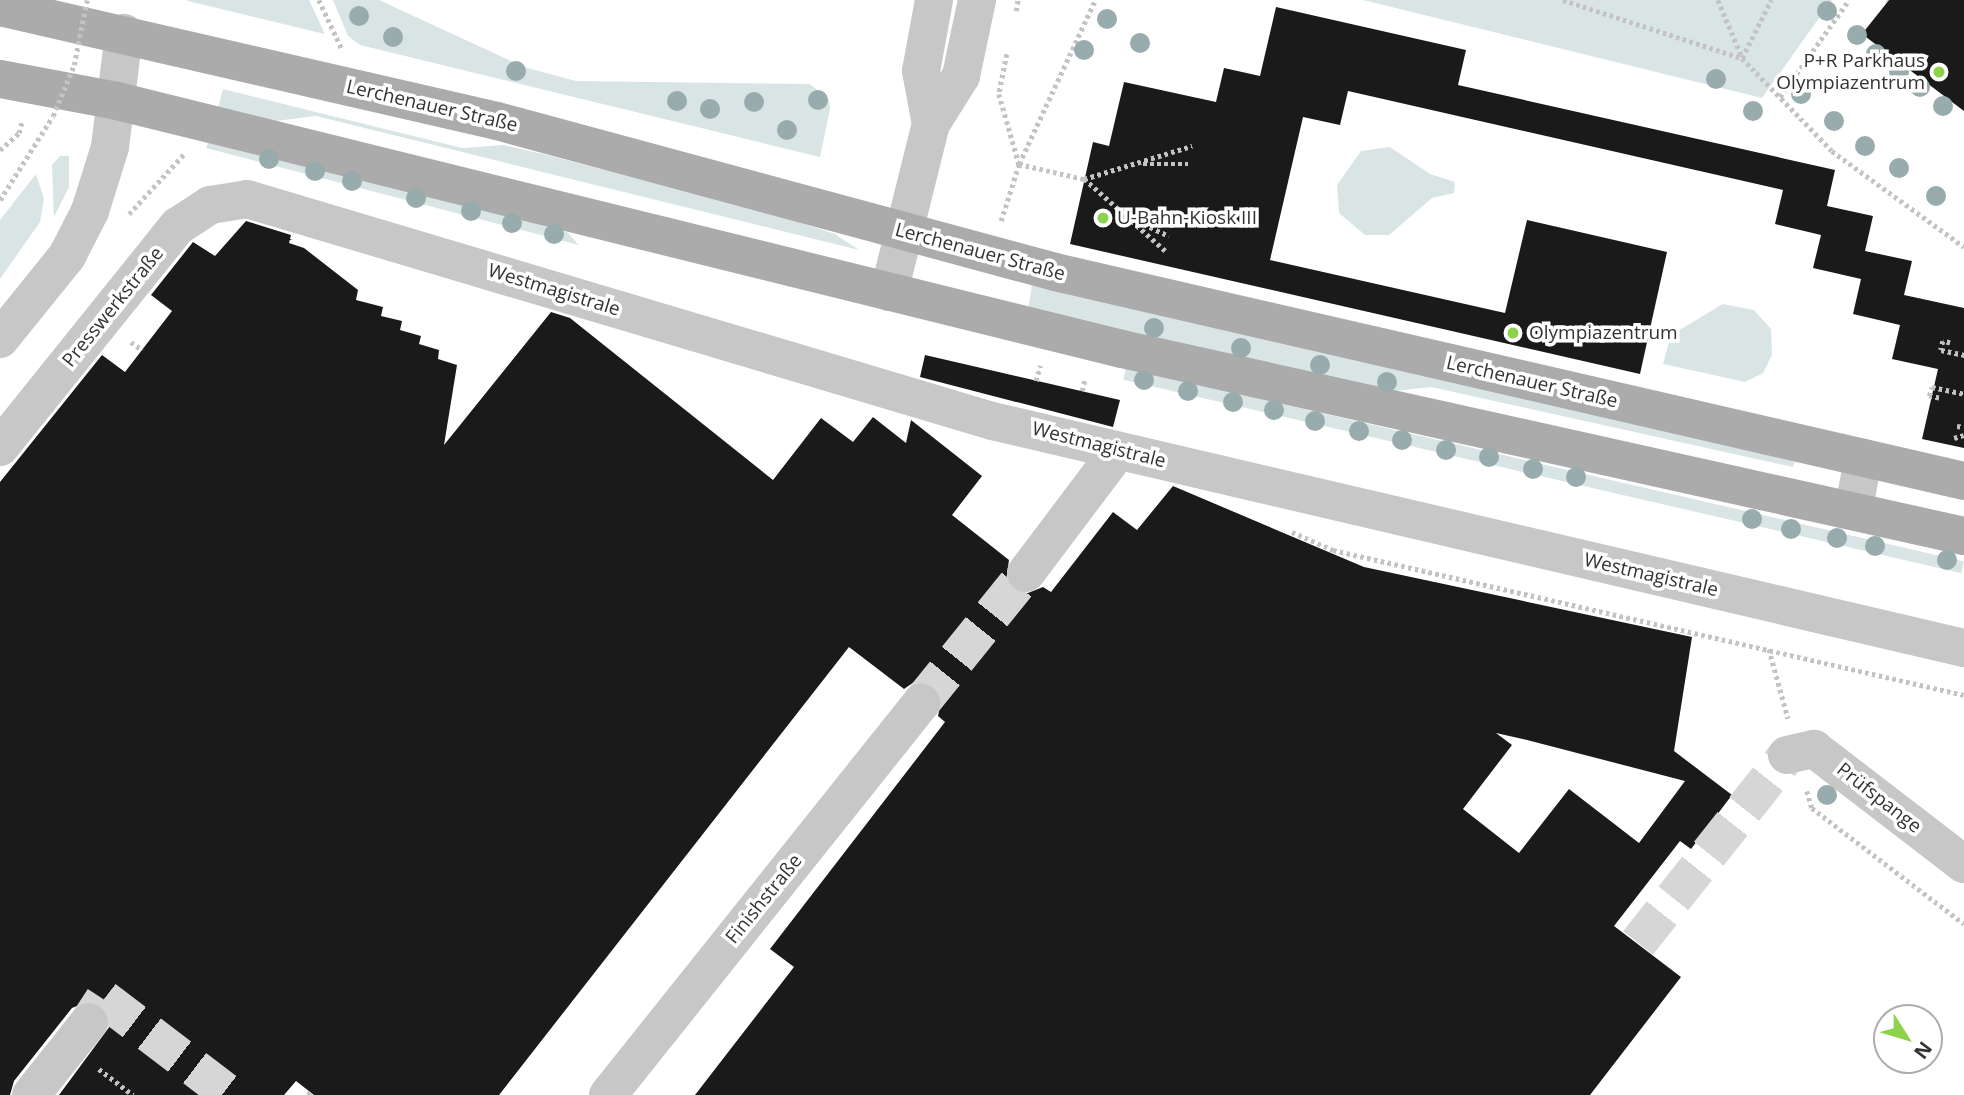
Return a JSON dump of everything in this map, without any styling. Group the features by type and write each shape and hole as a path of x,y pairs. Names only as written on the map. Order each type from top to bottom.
{"main road":[{"name":"Lerchenauer Straße","path":"0,7 124,33 497,121 1045,270 1964,481"},
{"path":"0,79 117,101 889,292 1964,536"}],"street":[{"path":"931,124 921,71 934,0"},
{"path":"889,292 906,233 931,124 961,76 977,0"},
{"path":"0,339 67,256 90,211 117,101 124,33"},
{"name":"Presswerkstraße","path":"0,447 178,226 210,205 247,199"},
{"name":"Westmagistrale","path":"247,199 992,421 1964,648"},
{"path":"1026,573 1118,451"},
{"path":"1854,509 1863,458"},
{"name":"Finishstraße","path":"608,1095 921,703"},
{"name":"Prüfspange","path":"1787,755 1814,750 1964,864"},
{"path":"31,1095 89,1022"}],"path":[{"path":"0,200 53,116 74,65 87,0"},
{"path":"319,0 346,56"},
{"path":"1013,27 1018,0"},
{"path":"999,231 1019,164 1095,0"},
{"path":"1563,0 1742,58"},
{"path":"1718,0 1742,58 1832,151 1964,247"},
{"path":"1780,97 1849,0"},
{"path":"1742,58 1770,2"},
{"path":"1010,40 999,94 1019,164"},
{"path":"0,150 19,133"},
{"path":"1084,180 1192,146"},
{"path":"1019,164 1084,180 1165,251"},
{"path":"1138,164 1188,164"},
{"path":"1127,216 1169,236"},
{"path":"1950,343 1942,341 1941,350 1964,355"},
{"path":"1082,391 1086,378"},
{"path":"1939,398 1930,396 1932,387 1964,394"},
{"path":"1957,426 1964,427"},
{"path":"1954,438 1964,435"},
{"path":"1812,808 1964,924"},
{"path":"92,1064 133,1095"}],"shaded area":[{"path":"309,0 325,34 188,1"},
{"path":"333,0 379,0 524,67 576,81 810,84 829,100 830,109 820,157 360,45 348,36"},
{"path":"1363,0 1832,0 1762,98"},
{"path":"223,89 462,148 504,145 543,154 781,216 835,234 859,250 316,116 276,121 218,108"},
{"path":"209,140 567,232 579,245 206,148"},
{"path":"1390,147 1430,174 1455,182 1454,193 1432,198 1389,235 1365,235 1339,213 1337,185 1361,151"},
{"path":"60,156 69,156 69,187 54,217 52,165"},
{"path":"36,174 44,199 40,222 0,279 0,220"},
{"path":"1032,285 1795,460 1793,467 1431,387 1376,393 1028,310"},
{"path":"1723,304 1754,310 1771,329 1772,355 1763,373 1745,382 1663,364 1671,335"},
{"path":"1126,368 1964,561 1961,573 1123,380"}],"building":[{"name":"P+R Parkhaus Olympiazentrum","path":"1889,0 1964,0 1964,111 1862,34"},
{"path":"1276,7 1466,50 1458,85 1835,170 1827,206 1873,216 1865,251 1912,261 1904,295 1964,308 1964,448 1922,439 1938,369 1892,359 1900,325 1853,314 1861,279 1813,268 1821,235 1775,224 1783,190 1348,91 1340,125 1303,117 1270,260 1505,313 1527,220 1667,252 1640,374 1070,244 1093,142 1109,146 1124,82 1216,102 1224,68 1260,76"},
{"path":"246,221 291,235 289,243 304,248 358,290 356,300 383,307 381,316 402,321 400,330 421,336 419,344 439,350 438,359 457,365 444,445 551,312 570,318 773,480 821,418 853,442 873,417 906,443 911,420 982,476 952,515 1009,560 1006,581 1023,595 1043,587 1051,592 1113,512 1137,530 1173,486 1364,567 1692,637 1674,751 1732,795 1691,849 1680,841 1614,926 1681,977 1590,1095 695,1095 794,967 770,949 945,722 938,716 942,696 934,686 914,682 904,689 849,647 499,1095 314,1095 296,1081 284,1095 59,1095 110,1026 103,1005 92,1000 72,1008 14,1081 10,1095 0,1095 0,482 102,355 125,372 172,311 151,295 193,242 215,256","holes":["1496,733 1685,781 1639,843 1569,789 1519,853 1463,809 1512,745"]},
{"path":"925,355 1120,400 1113,427 920,377"}],"tunnel":[{"path":"921,703 1026,573"},
{"path":"1638,943 1787,755"},
{"path":"89,1022 104,999 230,1095"}],"place":[{"name":"P+R Parkhaus Olympiazentrum","path":"1939,72"},
{"name":"U-Bahn-Kiosk III","path":"1103,218"},
{"name":"Olympiazentrum","path":"1513,333"}]}
